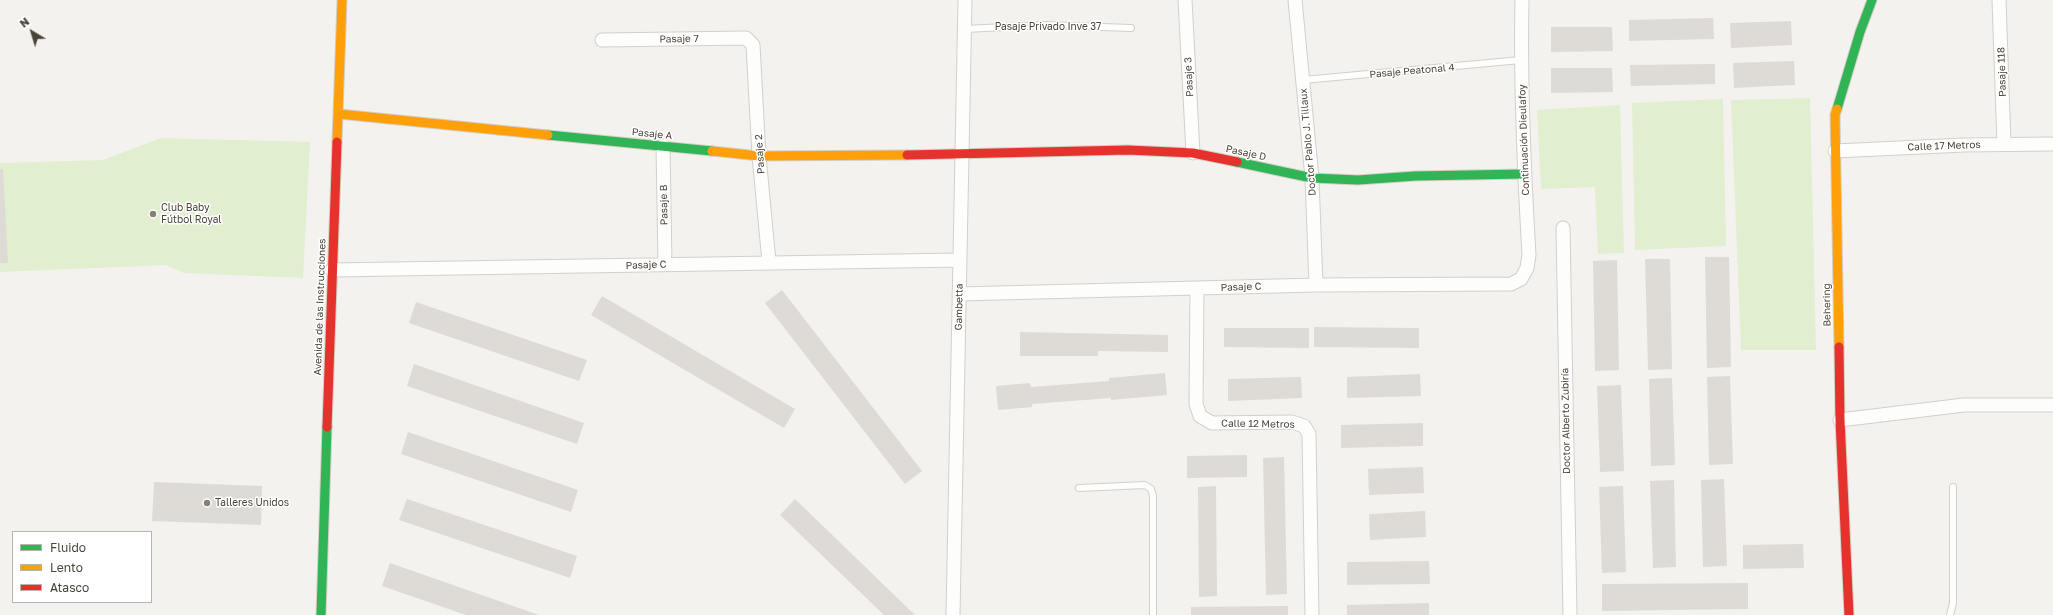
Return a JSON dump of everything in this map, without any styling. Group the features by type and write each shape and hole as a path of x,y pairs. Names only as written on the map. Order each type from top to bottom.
{"street":[{"name":"Avenida de las Instrucciones","path":"321,611 342,0"},
{"name":"Gambetta","path":"953,615 965,0"},
{"name":"Pasaje 3","path":"1185,0 1193,153"},
{"name":"Doctor Pablo J. Tillaux","path":"1295,0 1304,80 1312,178 1316,285"},
{"name":"Continuación Dieulafoy","path":"1521,279 1527,268 1529,255 1524,174 1521,60 1522,0"},
{"name":"Behering","path":"1849,615 1840,420 1835,115 1860,32 1872,0"},
{"name":"Pasaje 118","path":"1999,0 2004,144"},
{"name":"Pasaje 7","path":"602,40 746,38 753,45"},
{"name":"Pasaje 2","path":"753,45 759,156 769,262"},
{"name":"Pasaje A","path":"339,114 759,156 963,155"},
{"name":"Calle 17 Metros","path":"1836,151 2004,144 2053,144"},
{"name":"Pasaje B","path":"663,146 665,264"},
{"name":"Pasaje D","path":"963,155 1102,149 1193,153 1312,178 1358,180 1415,176 1524,174"},
{"name":"Doctor Alberto Zubiría","path":"1563,228 1570,615"},
{"name":"Pasaje C","path":"332,270 960,260"},
{"name":"Pasaje C","path":"959,294 1316,285 1511,284 1521,279"},
{"name":"Calle 12 Metros","path":"1197,288 1196,404 1200,416 1212,423 1292,422 1304,426 1308,434 1312,615"},
{"path":"1840,420 1964,404 2053,405"},
{"path":"321,611 333,615"}],"lane":[{"name":"Pasaje Privado Inve 37","path":"965,29 1046,25 1131,28"},
{"name":"Pasaje Peatonal 4","path":"1304,80 1521,60"},
{"path":"1079,488 1145,485 1151,490 1153,496 1153,615"},
{"path":"1950,615 1953,604 1954,487"}],"green space":[{"path":"1810,98 1816,350 1741,350 1731,100"},
{"path":"1723,99 1726,246 1635,250 1632,103"},
{"path":"1620,105 1624,253 1598,254 1595,187 1541,189 1537,110"},
{"name":"Club Baby Fútbol Royal","path":"161,138 310,142 303,278 184,273 166,265 0,272 0,163 103,160"}],"building":[{"path":"1713,18 1714,39 1629,41 1629,20"},
{"path":"1791,21 1792,45 1731,48 1730,23"},
{"path":"1551,27 1612,27 1613,51 1551,52"},
{"path":"1794,61 1795,85 1734,88 1733,63"},
{"path":"1715,64 1715,84 1631,86 1630,65"},
{"path":"1551,68 1612,68 1613,92 1551,93"},
{"path":"0,169 3,169 8,263 0,263"},
{"path":"1705,257 1729,257 1731,367 1707,368"},
{"path":"1645,259 1670,259 1672,369 1648,370"},
{"path":"1617,260 1619,370 1595,371 1593,261"},
{"path":"782,290 922,471 905,484 765,303"},
{"path":"602,296 795,409 784,428 591,315"},
{"path":"416,302 587,360 579,381 409,323"},
{"path":"1314,327 1419,328 1419,348 1314,347"},
{"path":"1224,328 1309,328 1309,348 1224,347"},
{"path":"1020,332 1168,335 1168,352 1098,351 1098,356 1020,356"},
{"path":"414,364 584,423 577,444 407,386"},
{"path":"1165,373 1167,395 1111,400 1111,398 1032,404 1032,407 998,410 996,386 1030,383 1031,387 1109,381 1109,378"},
{"path":"1420,374 1421,396 1347,398 1347,377"},
{"path":"1730,376 1733,464 1709,465 1707,377"},
{"path":"1301,377 1302,398 1228,401 1228,379"},
{"path":"1672,378 1675,465 1651,466 1649,379"},
{"path":"1621,385 1624,471 1600,472 1597,386"},
{"path":"1423,423 1423,446 1341,448 1341,425"},
{"path":"408,432 578,490 571,512 401,454"},
{"path":"1247,455 1247,477 1187,478 1187,456"},
{"path":"1284,457 1287,594 1266,595 1263,458"},
{"path":"1423,467 1424,493 1369,495 1368,469"},
{"path":"1724,479 1727,566 1703,567 1701,480"},
{"path":"1674,480 1676,567 1653,568 1650,481"},
{"name":"Talleres Unidos","path":"154,482 262,486 261,525 152,521"},
{"path":"1216,486 1217,596 1199,597 1198,487"},
{"path":"1623,486 1626,572 1602,573 1599,487"},
{"path":"407,499 577,556 570,578 399,520"},
{"path":"795,499 915,615 884,615 780,515"},
{"path":"1425,511 1426,537 1370,540 1369,514"},
{"path":"1803,544 1804,568 1743,569 1743,545"},
{"path":"1429,561 1430,584 1347,585 1347,562"},
{"path":"390,563 539,615 466,615 382,586"},
{"path":"1748,583 1748,609 1602,611 1602,584"},
{"path":"1429,603 1429,615 1347,615 1347,605"},
{"path":"1288,606 1288,615 1191,615 1191,607"}],"traffic: fast":[{"path":"1837,109 1860,32 1872,0"},
{"path":"548,135 712,151"},
{"path":"1237,162 1312,178 1358,180 1415,176 1524,174"},
{"path":"321,615 327,427"}],"traffic: slow":[{"path":"337,142 342,0"},
{"path":"1837,109 1835,115 1839,347"},
{"path":"339,114 548,135"},
{"path":"712,151 759,156 907,155"}],"traffic: jam":[{"path":"327,427 337,142"},
{"path":"907,155 1128,150 1193,153 1237,162"},
{"path":"1839,347 1840,420 1849,615"}],"place":[{"name":"Club Baby Fútbol Royal","path":"153,214"},
{"name":"Talleres Unidos","path":"207,503"}]}
